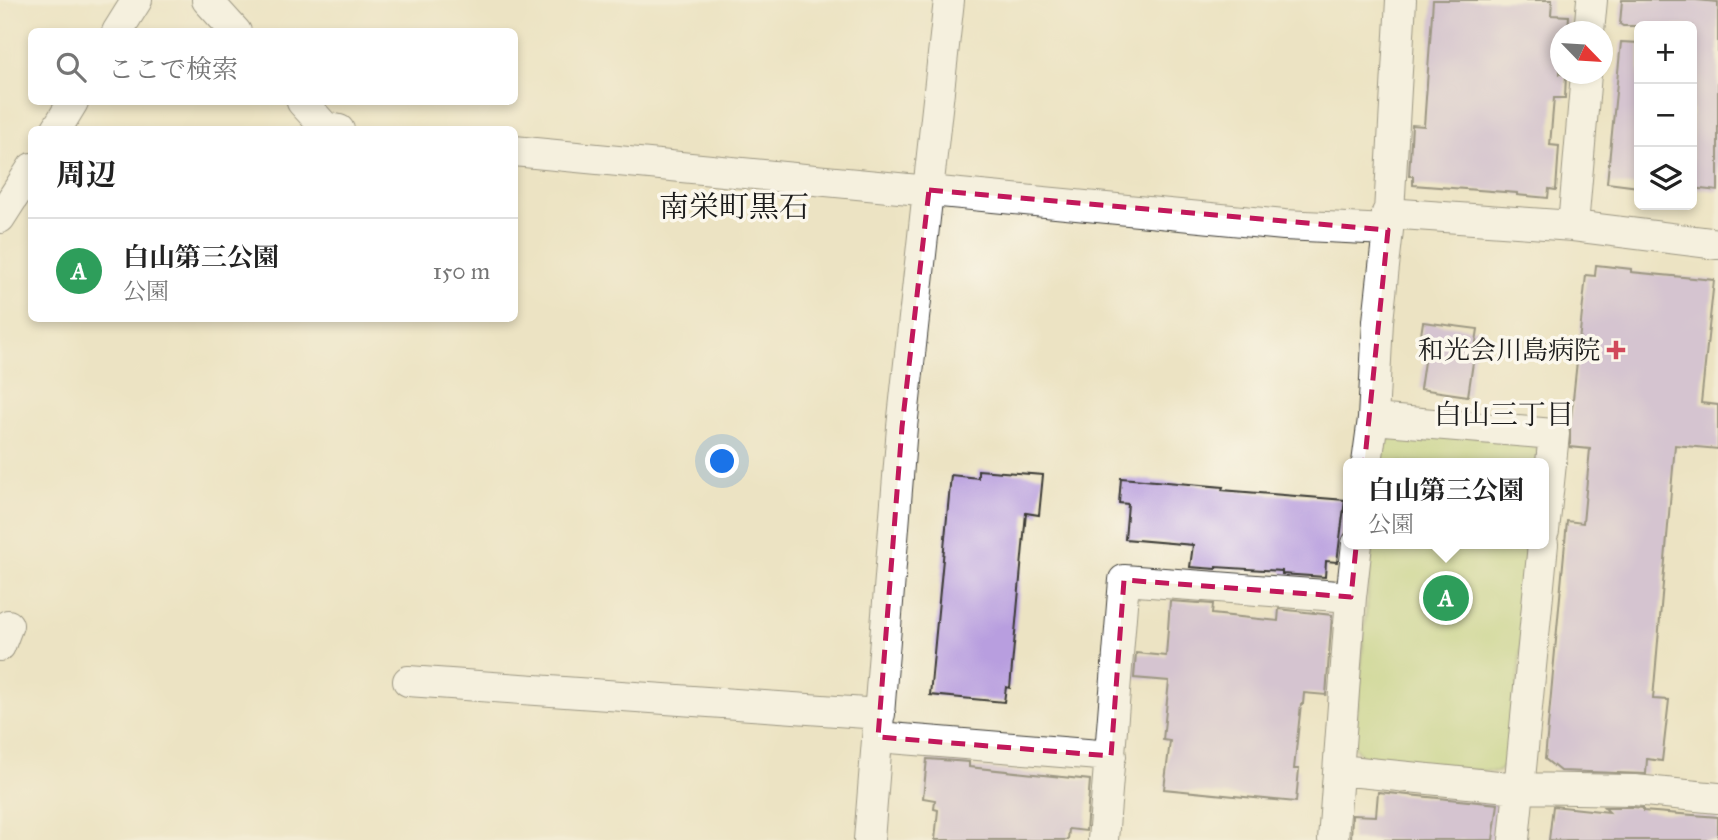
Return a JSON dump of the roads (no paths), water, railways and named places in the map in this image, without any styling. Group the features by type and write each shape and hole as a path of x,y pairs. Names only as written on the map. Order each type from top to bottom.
{"street":[{"path":"120,28 137,0"},
{"path":"207,0 232,28"},
{"path":"869,840 902,427 949,0"},
{"path":"1368,458 1388,222 1401,0"},
{"path":"1591,21 1592,0"},
{"path":"1573,226 1585,84"},
{"path":"58,126 71,105"},
{"path":"305,105 325,126"},
{"path":"518,150 1284,225 1388,222 1573,226 1718,244"},
{"path":"0,218 28,174"},
{"path":"1373,419 1554,434 1549,482"},
{"path":"1333,840 1356,549"},
{"path":"1514,840 1542,549"},
{"path":"1103,840 1124,580 1351,597"},
{"path":"408,681 879,725 1111,756"},
{"path":"1339,770 1518,788 1634,790 1718,798"}],"place":[{"name":"和光会川島病院","path":"1616,350"},
{"name":"白山第三公園","path":"1446,598"}],"district":[{"name":"南栄町黒石","path":"734,207"},
{"name":"白山三丁目","path":"1504,414"}]}
